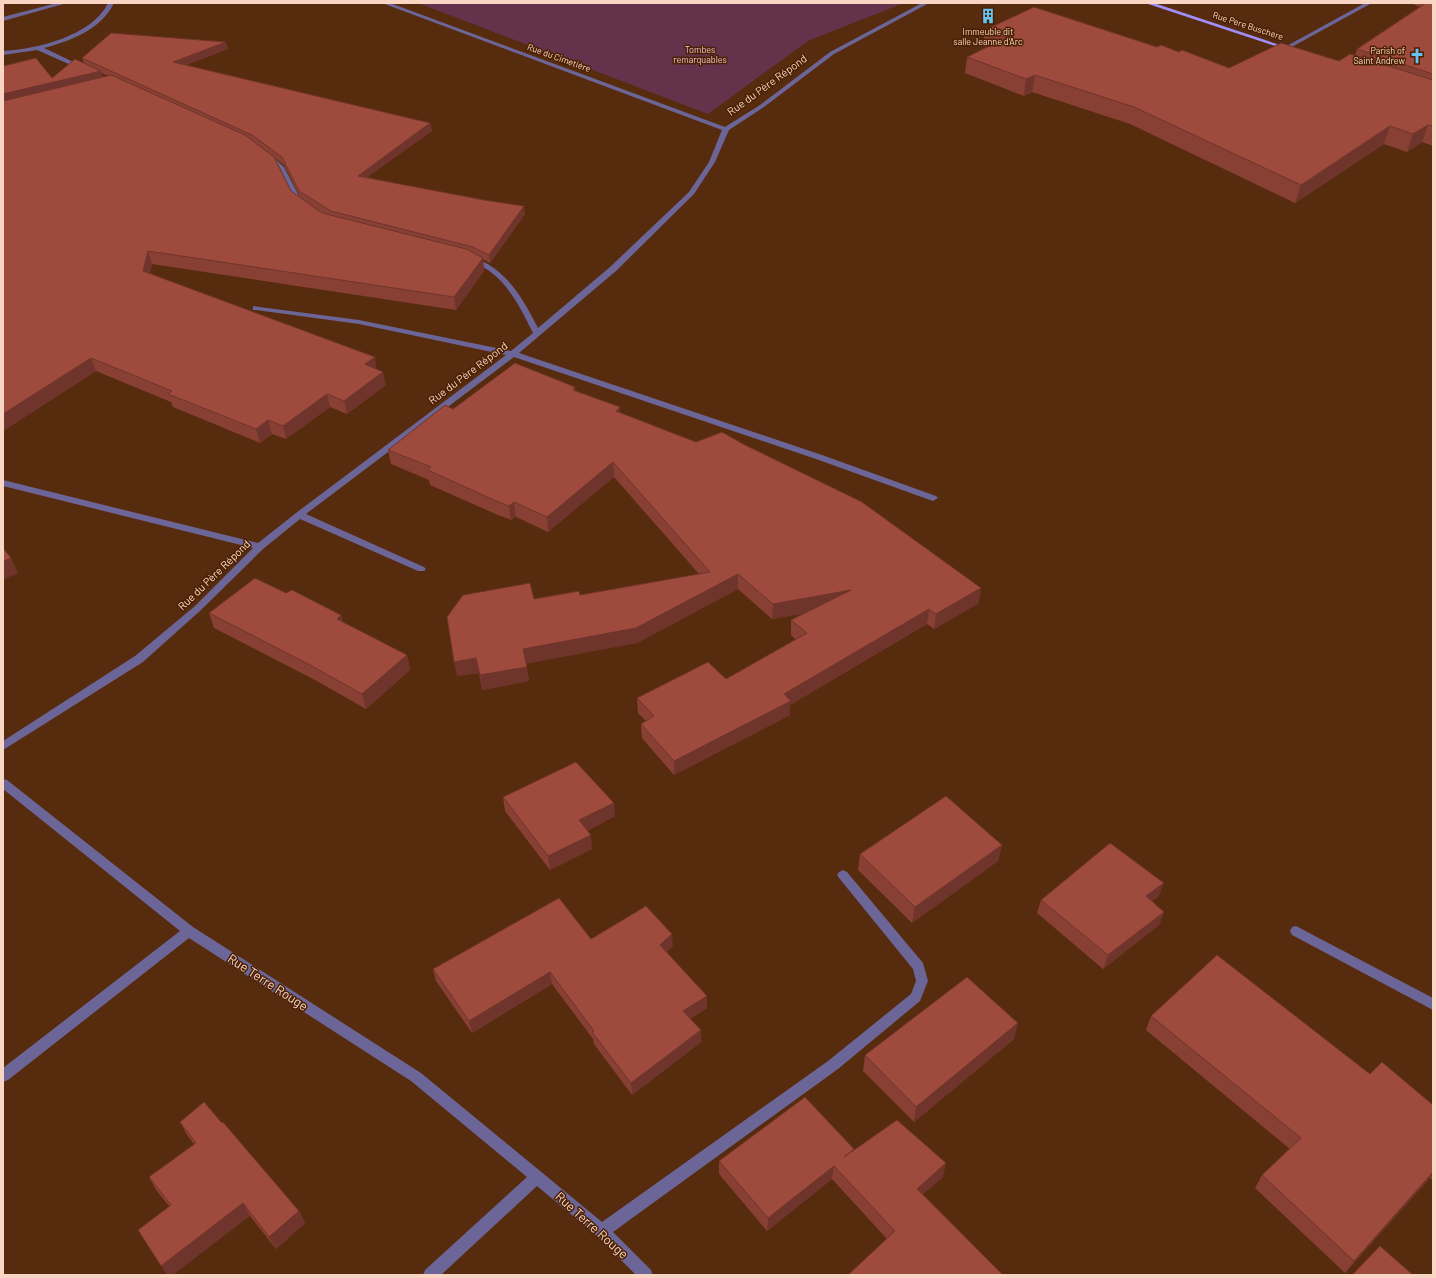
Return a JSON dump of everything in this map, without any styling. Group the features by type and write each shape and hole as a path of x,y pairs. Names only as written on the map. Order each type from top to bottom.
{"main road":[{"name":"Rue Pere Buschere","path":"1148,3 1294,51"}],"street":[{"path":"3,19 64,3"},
{"path":"3,53 38,48 70,37 92,25 104,16 111,3"},
{"name":"Rue du Cimetière","path":"385,3 726,129"},
{"name":"Rue du Père Répond","path":"3,746 139,659 198,608 260,547 299,515 513,354 613,269 692,193 712,162 726,129 762,106 832,53 926,3"},
{"path":"1286,48 1369,3"},
{"path":"38,48 88,70"},
{"path":"263,153 281,167 297,201 302,205"},
{"path":"464,256 492,269 509,286 523,306 537,333"},
{"path":"256,308 360,322 513,354 819,457 933,498"},
{"path":"3,483 260,547"},
{"path":"299,515 421,570"},
{"name":"Rue Terre Rouge","path":"3,783 189,931 416,1077 602,1231 646,1275"},
{"path":"602,1231 833,1064 916,997 922,981 919,967 843,876"},
{"path":"3,1076 189,931"},
{"path":"1296,931 1433,1004"},
{"path":"430,1275 537,1177"}],"green space":[{"name":"Tombes remarquables","path":"418,3 904,3 808,41 708,114"}],"building":[{"path":"1426,3 1433,3 1433,74 1357,49"},
{"path":"1034,7 1157,47 1161,45 1179,52 1182,50 1229,68 1281,43 1339,61 1350,54 1433,80 1433,126 1428,125 1413,134 1390,126 1301,185 1134,107 1035,75 1026,79 967,57 1006,38 985,30"},
{"path":"111,33 226,42 173,62 430,123 358,176 484,200 524,206 489,255 473,247 331,211 299,191 282,157 252,135 82,58"},
{"path":"36,58 52,78 75,59 101,71 3,94 3,66"},
{"path":"111,75 245,135 274,157 291,191 322,213 466,249 483,258 454,297 148,251 143,271 375,357 365,364 383,372 344,401 327,394 283,426 268,420 256,429 168,394 172,391 91,358 3,414 3,101"},
{"path":"515,363 575,387 573,390 620,407 616,411 696,442 722,432 743,444 862,502 981,588 936,614 929,609 784,694 791,701 674,761 641,724 654,716 637,698 708,662 726,679 807,633 791,620 851,590 773,604 738,574 636,628 523,649 527,667 480,675 476,658 454,662 447,617 463,595 530,583 534,599 579,591 580,595 710,572 613,462 547,517 514,502 509,506 496,501 428,470 431,467 388,450 445,405 453,409"},
{"path":"3,548 11,558 3,562"},
{"path":"255,578 286,593 292,590 341,615 337,619 407,655 362,694 310,665 209,613"},
{"path":"576,762 614,803 579,820 591,835 548,856 503,797"},
{"path":"946,796 1002,845 915,907 860,854"},
{"path":"1110,843 1164,883 1146,896 1164,912 1108,955 1041,900"},
{"path":"559,898 591,939 646,906 672,934 660,945 707,996 683,1011 701,1030 631,1083 592,1032 594,1031 550,972 469,1021 433,969"},
{"path":"1217,955 1370,1074 1382,1062 1433,1105 1433,1172 1354,1261 1262,1175 1301,1138 1151,1016"},
{"path":"967,977 1018,1023 916,1107 865,1055"},
{"path":"805,1097 854,1149 844,1157 897,1120 946,1163 917,1189 1003,1275 850,1275 849,1274 895,1231 834,1166 768,1218 719,1161"},
{"path":"204,1102 299,1211 269,1237 243,1203 161,1266 138,1230 171,1205 149,1177 196,1143 180,1122"},
{"path":"1380,1246 1413,1275 1352,1275"}],"place":[{"name":"Immeuble dit salle Jeanne d'Arc","path":"988,16"},
{"name":"Parish of Saint Andrew","path":"1417,56"}]}
